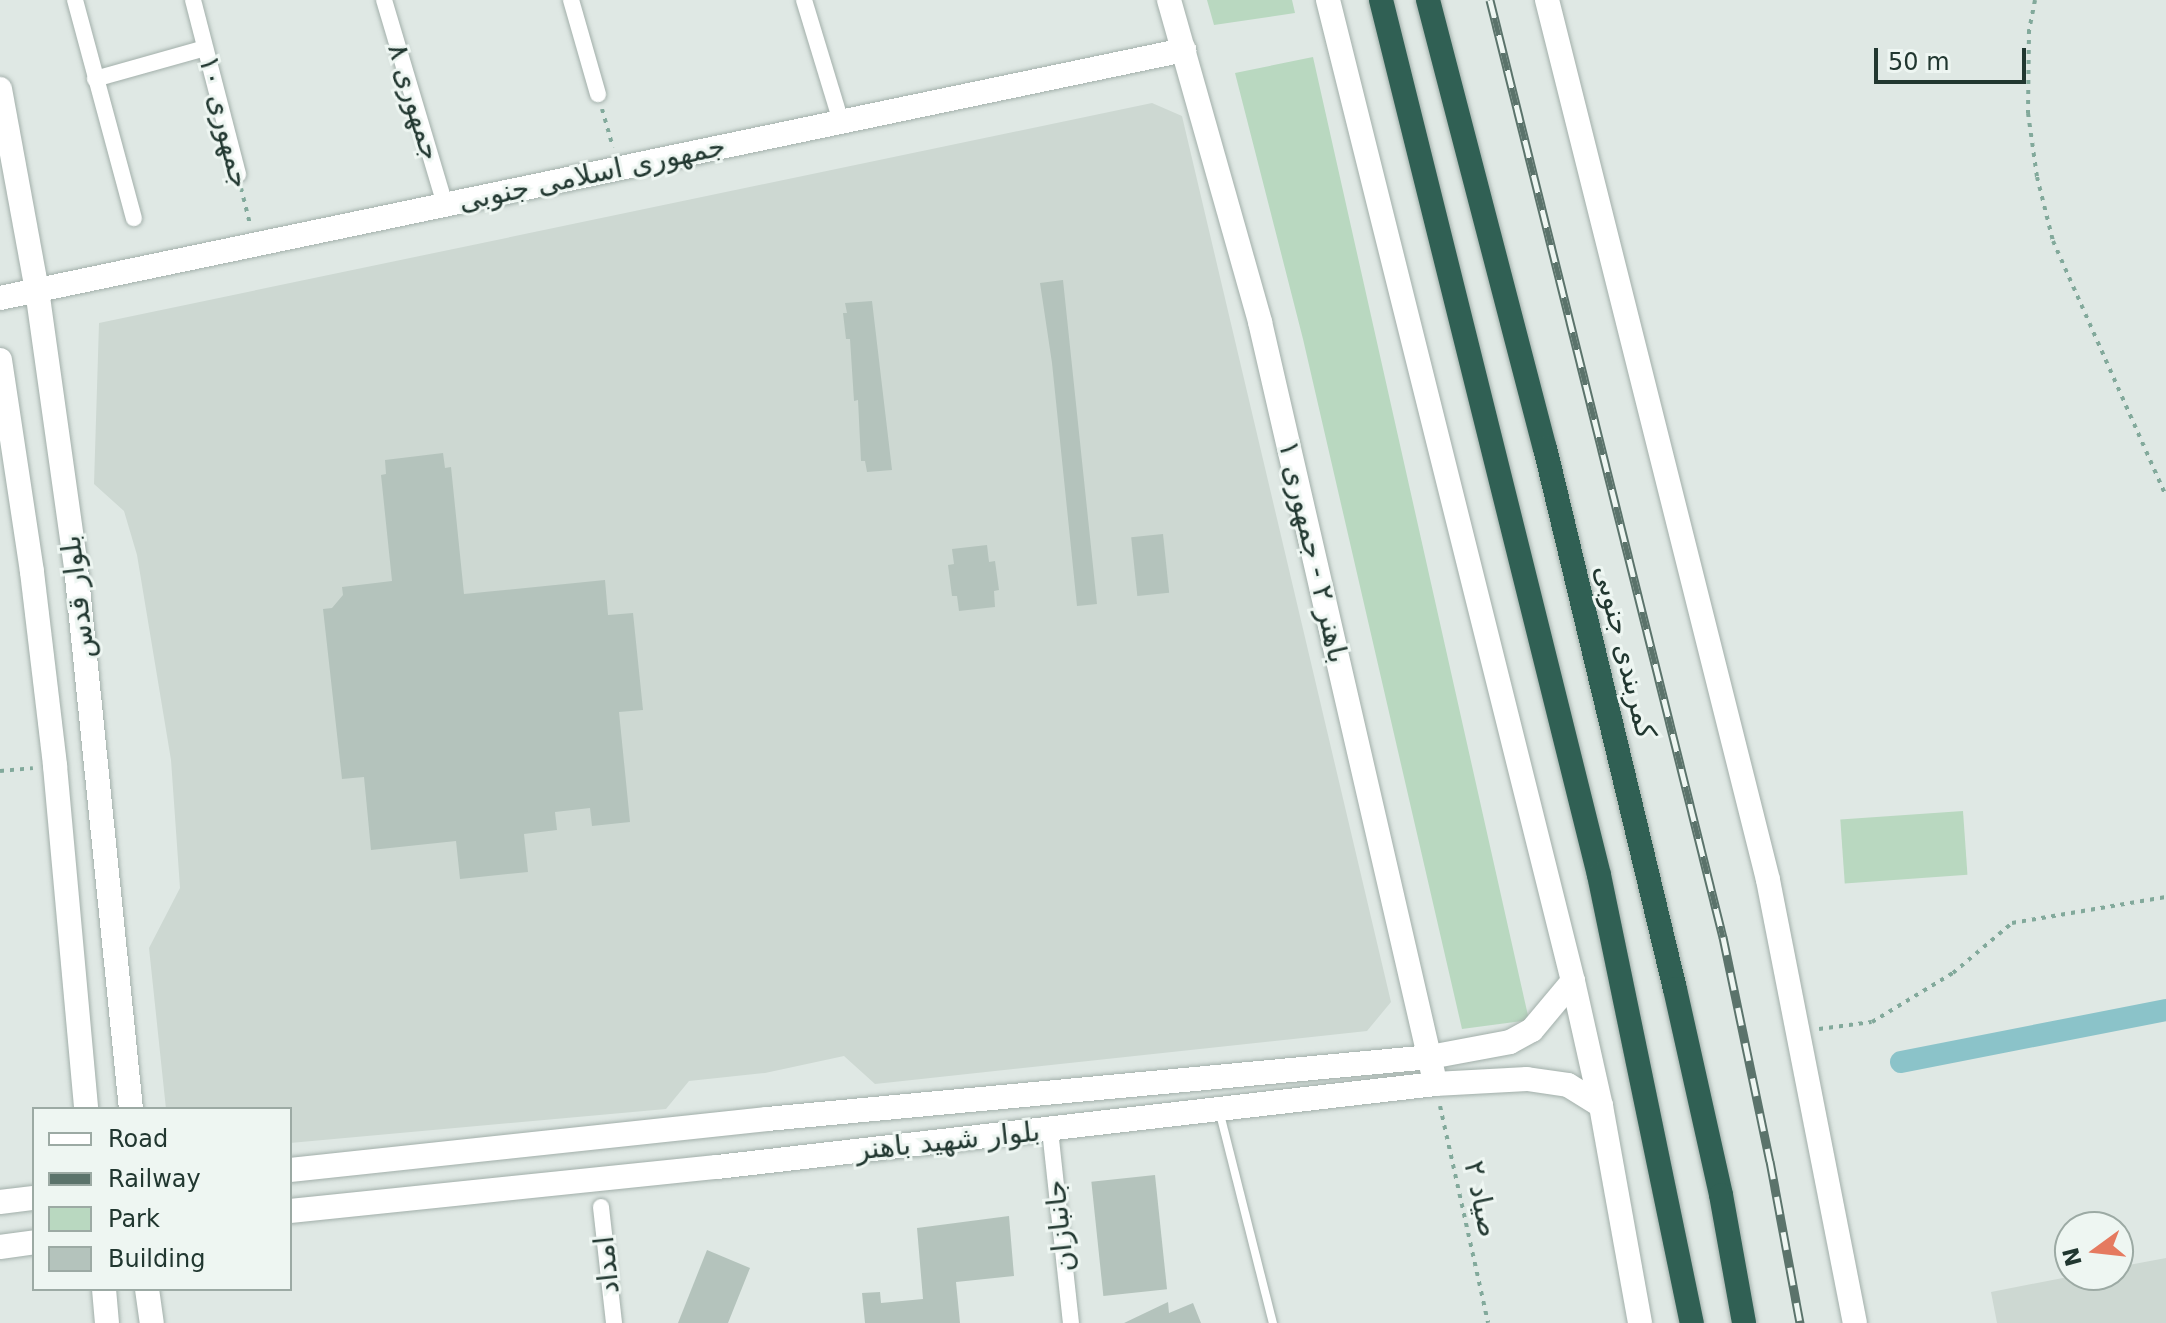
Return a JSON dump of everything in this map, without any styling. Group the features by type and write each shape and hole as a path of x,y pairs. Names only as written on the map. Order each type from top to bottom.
{"highway":[{"path":"1381,0 1599,875 1692,1323"},
{"name":"کمربندی جنوبی","path":"1428,0 1545,448 1671,973 1721,1195 1744,1323"}],"main road":[{"name":"باهنر ۲ - جمهوری ۱","path":"1169,0 1260,322 1435,1084"},
{"path":"1328,0 1573,981 1601,1106 1640,1323"},
{"path":"1547,0 1768,880 1855,1323"},
{"name":"جمهوری اسلامی جنوبی","path":"0,298 1184,50"},
{"name":"بلوار قدس","path":"0,89 37,290 76,568 131,1107"},
{"name":"بلوار قدس","path":"0,360 32,572 55,766 86,1107"},
{"path":"32,572 76,568"},
{"name":"بلوار شهید باهنر","path":"292,1170 783,1117 1430,1057 1510,1042 1548,1015 1573,981"},
{"name":"بلوار شهید باهنر","path":"292,1211 1050,1130 1435,1084 1527,1079 1568,1085 1601,1106"},
{"path":"0,1202 32,1198"},
{"path":"0,1247 32,1242"},
{"path":"104,1291 107,1323"},
{"path":"147,1291 152,1323"}],"street":[{"path":"75,0 134,218"},
{"name":"جمهوری ۱۰","path":"193,0 238,174"},
{"name":"جمهوری ۸","path":"384,0 445,205"},
{"path":"571,0 598,94"},
{"path":"804,0 841,122"},
{"path":"95,79 205,48"},
{"name":"جانبازان","path":"1050,1130 1071,1323"},
{"name":"امداد","path":"601,1207 614,1323"}],"lane":[{"path":"1218,1109 1273,1323"}],"path":[{"path":"2035,0 2029,30 2028,113 2037,177 2053,241 2166,496"},
{"path":"598,94 620,168"},
{"name":"جمهوری ۱۰","path":"238,174 255,244"},
{"path":"0,771 55,766"},
{"path":"1798,1032 1872,1022 1953,973 2012,923 2166,897"},
{"name":"صیاد ۲","path":"1435,1084 1488,1323"}],"shaded area":[{"path":"1152,103 1182,116 1391,1002 1367,1031 875,1084 844,1056 765,1073 689,1081 666,1109 292,1143 292,1107 166,1107 149,948 180,888 171,760 137,555 124,511 94,484 99,323"},
{"path":"2166,1258 2166,1323 1997,1323 1991,1292 2054,1280 2054,1291 2134,1291 2134,1264"}],"green space":[{"path":"1207,0 1292,0 1295,13 1214,25"},
{"path":"1313,57 1529,1020 1462,1029 1303,339 1235,73"},
{"path":"1963,811 1967,875 1845,883 1840,820"}],"building":[{"path":"1063,280 1097,604 1077,606 1052,363 1040,283"},
{"path":"872,301 892,470 867,472 865,461 861,461 858,400 854,401 850,339 846,339 843,313 847,313 845,303"},
{"path":"443,453 445,468 451,467 464,594 605,580 608,615 633,613 643,710 619,712 630,822 592,826 590,808 555,812 557,830 524,834 528,872 460,879 456,841 371,850 364,777 342,779 323,609 332,608 343,595 342,587 392,581 381,475 386,474 385,460"},
{"path":"1163,534 1169,593 1137,596 1131,537"},
{"path":"987,545 989,562 995,561 999,590 994,591 995,607 959,611 957,596 952,596 948,565 954,564 952,549"},
{"path":"1155,1175 1167,1289 1103,1296 1091,1182"},
{"path":"1009,1216 1014,1276 956,1282 960,1323 865,1323 862,1293 880,1292 881,1303 923,1299 917,1228"},
{"path":"707,1250 750,1268 728,1323 678,1323"},
{"path":"1168,1302 1169,1313 1193,1303 1201,1323 1124,1323"}],"waterway":[{"path":"1901,1062 2166,1010"}],"railway":[{"path":"1490,0 1723,937 1800,1323"}]}
